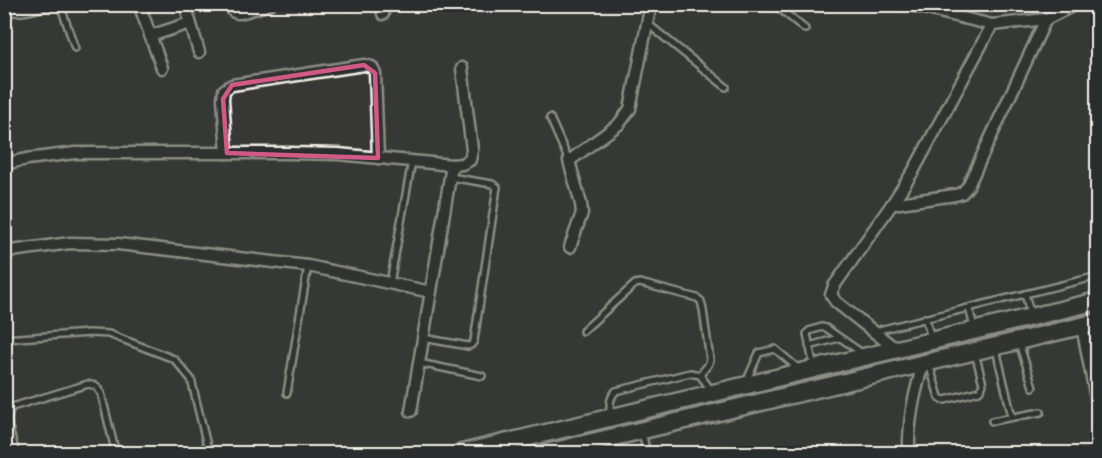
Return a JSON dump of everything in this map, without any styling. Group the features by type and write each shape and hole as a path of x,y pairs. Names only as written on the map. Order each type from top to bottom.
{"street":[{"path":"4,8 28,9 47,4"},
{"path":"139,4 162,68"},
{"path":"185,4 199,52"},
{"path":"230,4 231,10 240,13 270,4"},
{"path":"570,247 582,213 569,161 619,124 630,109 651,4"},
{"path":"907,4 929,7 992,25 1046,19 1076,4"},
{"path":"892,204 955,195 962,193 968,186 1046,19"},
{"path":"150,36 190,23"},
{"path":"897,350 836,302 831,295 834,286 914,170 992,25"},
{"path":"227,153 224,90 232,85 364,65 372,67 375,73 378,158"},
{"path":"4,164 75,153 227,153 338,154 452,165 462,164 470,160 472,150 462,68"},
{"path":"411,411 452,165"},
{"path":"4,252 70,243 118,244 308,266 431,292"},
{"path":"458,453 1098,301"},
{"path":"542,453 599,443 641,430 1090,324 1098,408"},
{"path":"909,453 908,431 912,401 926,363"}],"lane":[{"path":"60,4 75,48"},
{"path":"774,4 805,30"},
{"path":"647,23 726,87"},
{"path":"550,118 569,161"},
{"path":"390,283 412,161"},
{"path":"423,338 468,346 474,341 497,187 492,184 450,177"},
{"path":"286,393 308,266"},
{"path":"873,331 1098,276"},
{"path":"583,331 635,284 640,283 697,298 701,301 703,310 710,360 700,375"},
{"path":"1025,294 1031,318"},
{"path":"969,308 975,331"},
{"path":"925,318 933,341"},
{"path":"808,371 807,334 809,331 822,327 868,357"},
{"path":"4,339 90,333 109,334 174,358 191,379 209,453"},
{"path":"809,346 839,338"},
{"path":"1018,341 1033,387"},
{"path":"995,346 1012,417"},
{"path":"745,386 759,353 775,349 808,371"},
{"path":"926,363 939,397 945,400 979,391 982,387 975,351"},
{"path":"419,363 482,376"},
{"path":"610,417 611,395 616,390 690,373 700,375 714,393"},
{"path":"16,453 8,419 8,412 12,407 88,384 96,386 101,393 116,453"},
{"path":"992,421 1041,412"},
{"path":"641,430 647,453"}],"highlighted area":[{"path":"364,65 375,73 378,158 227,153 223,99 232,85"}]}
